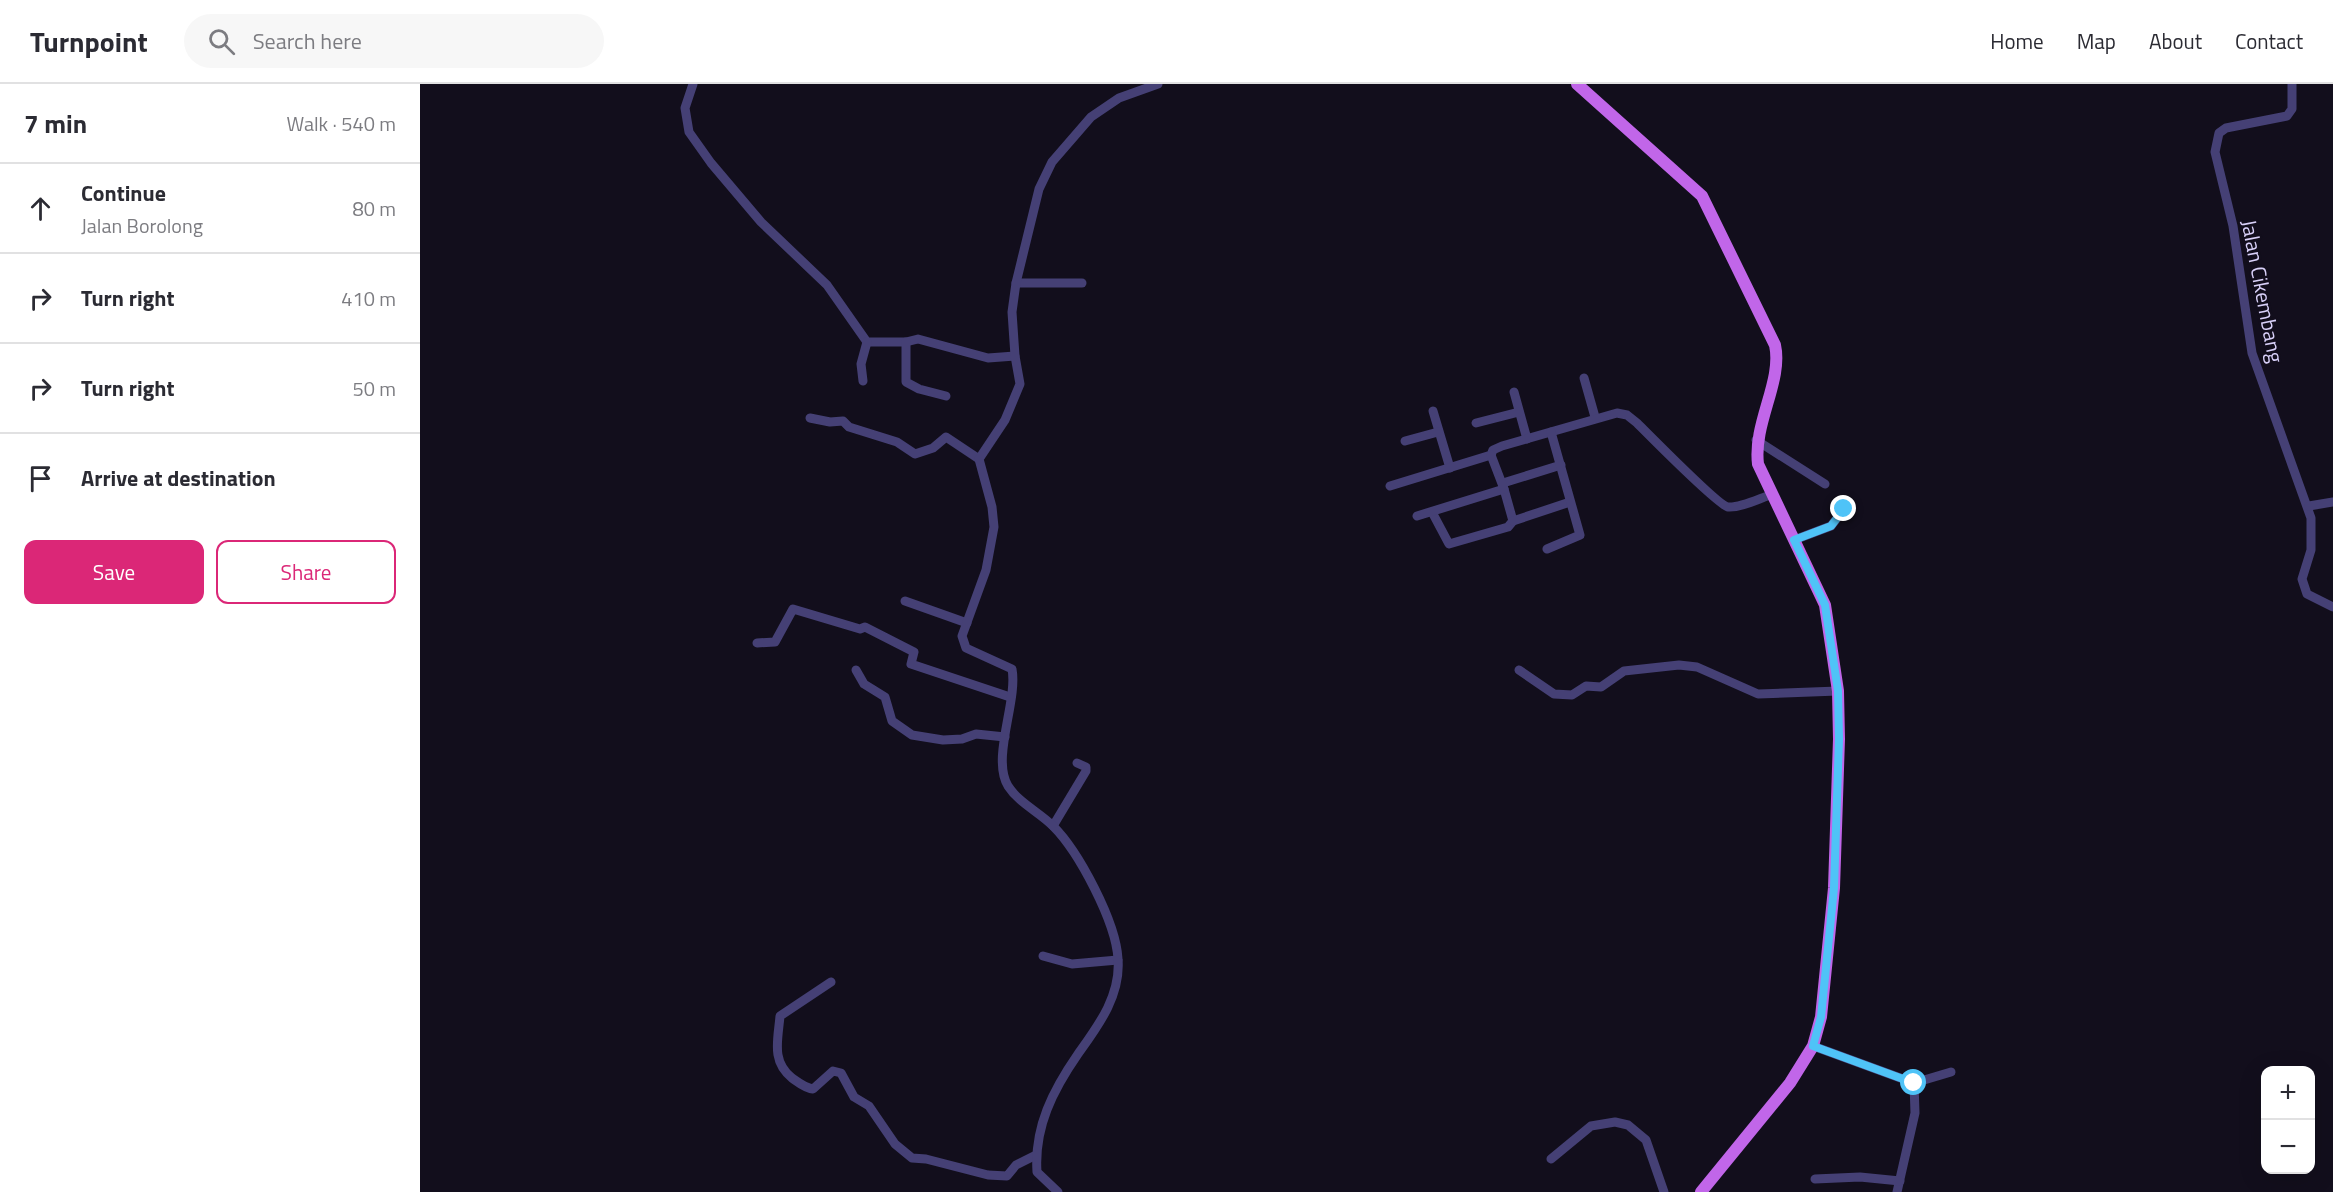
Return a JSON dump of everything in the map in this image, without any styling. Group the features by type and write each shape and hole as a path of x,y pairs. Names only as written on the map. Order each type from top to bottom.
{"main road":[{"path":"1576,84 1702,196 1775,345 1777,360 1756,440 1758,464 1825,605 1838,691 1839,749 1834,888 1821,1017 1813,1046 1790,1083 1701,1192"}],"street":[{"path":"693,84 685,108 689,132 711,164 761,222 827,285 867,342"},
{"path":"979,459 1014,404 1020,384 1011,312 1039,189 1052,162 1091,117 1119,98 1158,84"},
{"name":"Jalan Cikembang","path":"2292,84 2292,109 2287,116 2226,128 2219,133 2215,152 2233,226 2252,353 2309,506 2311,550 2302,579 2307,594 2333,607"},
{"path":"1016,283 1082,283"},
{"path":"867,342 906,342 918,339 934,341 988,358 1015,356"},
{"path":"862,381 861,364 867,342"},
{"path":"906,342 906,382 919,389 946,396"},
{"path":"1584,378 1595,417"},
{"path":"1514,392 1527,439"},
{"path":"1433,411 1450,468"},
{"path":"1476,423 1519,412"},
{"path":"1390,486 1491,455 1493,450 1595,417 1617,413 1627,415 1706,488 1721,506 1731,508 1773,494"},
{"path":"810,418 830,422 843,421 849,427 897,442 915,454 933,448 946,437 979,459 992,507 994,527 986,570 962,636 966,648 1012,669 1013,685 1005,737 1003,772 1008,786 1023,803 1053,826 1082,863 1102,905 1118,960 1113,996 1101,1023 1077,1056 1047,1106 1040,1127 1036,1155 1037,1172 1058,1192"},
{"path":"1405,441 1438,432"},
{"path":"1547,549 1580,535 1551,432"},
{"path":"1756,440 1825,484"},
{"path":"1491,455 1513,521"},
{"path":"1417,516 1561,465"},
{"path":"1432,512 1451,545 1508,527 1513,521 1570,502"},
{"path":"2309,506 2333,502"},
{"path":"1794,540 1831,526 1844,509"},
{"path":"905,601 967,623"},
{"path":"757,643 775,642 793,609 860,629 865,627 914,652 911,664 1010,697"},
{"path":"1519,670 1549,691 1560,695 1575,693 1586,686 1601,687 1623,671 1679,665 1697,667 1758,694 1838,691"},
{"path":"856,670 864,684 885,697 892,721 912,735 943,740 962,739 976,735 1005,737"},
{"path":"1053,826 1086,771 1086,767 1077,763"},
{"path":"1044,956 1072,964 1118,960"},
{"path":"831,982 780,1016 776,1050 779,1064 794,1079 813,1089 833,1071 841,1073 854,1097 869,1106 895,1144 912,1158 926,1159 988,1175 1007,1176 1016,1165 1036,1155"},
{"path":"1813,1046 1914,1083 1951,1072"},
{"path":"1897,1192 1915,1113 1914,1083"},
{"path":"1551,1160 1591,1126 1615,1122 1628,1125 1646,1140 1664,1192"},
{"path":"1815,1179 1860,1177 1900,1181"}],"route":[{"path":"1844,509 1831,526 1818,533 1794,540 1825,605 1838,691 1839,739 1834,888 1821,1017 1813,1046 1914,1083"}]}
